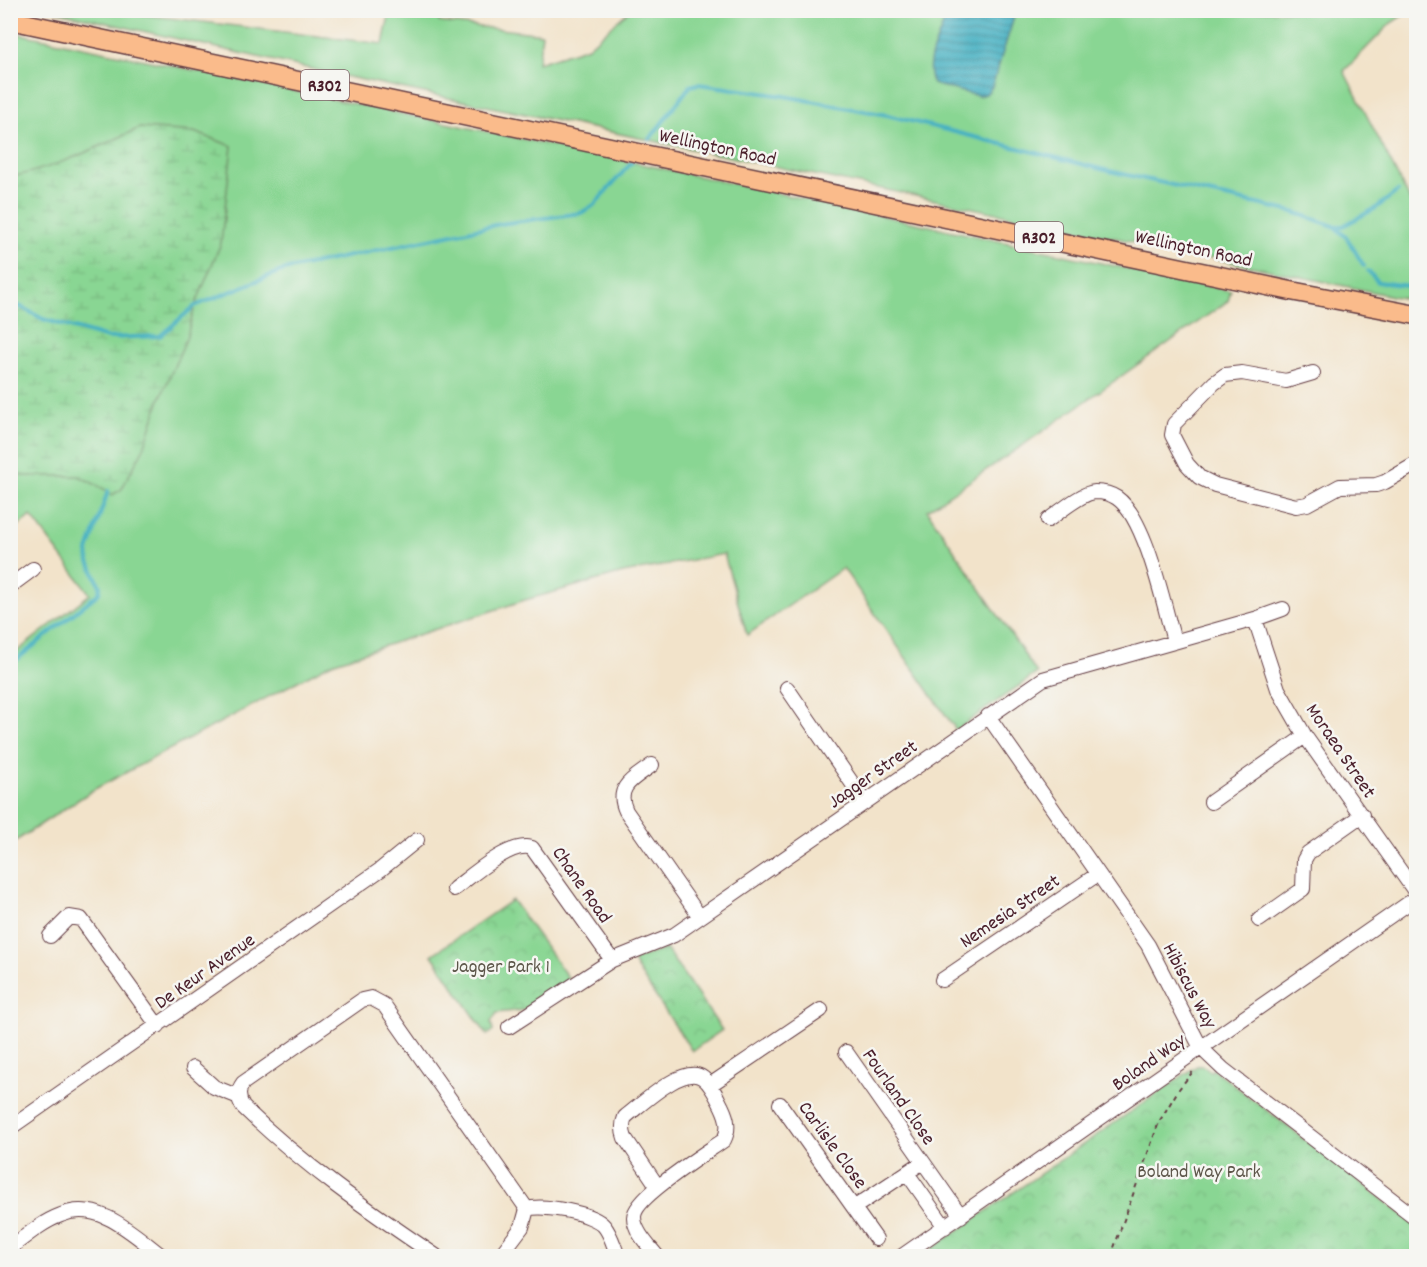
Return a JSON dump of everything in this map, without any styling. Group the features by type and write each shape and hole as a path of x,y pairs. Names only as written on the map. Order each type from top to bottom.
{"main road":[{"name":"Wellington Road","path":"10,20 1291,291 1416,315"}],"street":[{"path":"1313,374 1286,381 1242,373 1225,375 1214,383 1174,424 1172,435 1187,464 1199,477 1215,485 1296,506 1307,504 1340,486 1376,485 1385,482 1416,464"},
{"path":"1048,520 1093,492 1106,493 1118,498 1128,510 1148,548 1174,641"},
{"path":"10,586 33,569"},
{"name":"Jagger Street","path":"509,1027 612,960 674,935 1050,675 1255,619 1283,609"},
{"name":"Moraea Street","path":"1255,619 1278,689 1305,736 1416,893"},
{"path":"786,688 865,802"},
{"name":"Hibiscus Way","path":"988,716 1157,960 1201,1048 1223,1069 1416,1218"},
{"path":"1211,802 1305,736"},
{"path":"652,765 629,782 622,793 621,800 626,811 700,917"},
{"path":"1259,920 1303,889 1304,861 1308,853 1362,815"},
{"name":"De Keur Avenue","path":"10,1128 380,870 417,840"},
{"name":"Chane Road","path":"454,889 507,852 523,846 532,848 612,960"},
{"name":"Nemesia Street","path":"942,980 1098,874"},
{"name":"Boland Way","path":"902,1257 1416,898"},
{"path":"50,936 69,917 81,919 158,1026"},
{"path":"436,1257 350,1197 307,1163 243,1107 239,1097 240,1087 252,1077 362,1000 371,998 384,1005 527,1209"},
{"path":"710,1085 821,1010"},
{"name":"Fourland Close","path":"846,1052 961,1216"},
{"path":"193,1068 214,1087 239,1097"},
{"path":"657,1257 639,1231 634,1219 635,1210 641,1201 724,1140 727,1134 728,1123 723,1109 710,1085 703,1077 696,1074 683,1075 625,1117 623,1131 625,1138 658,1187"},
{"name":"Carlisle Close","path":"780,1104 876,1239"},
{"name":"Carlisle Close","path":"855,1207 923,1162"},
{"path":"907,1173 945,1227"},
{"path":"527,1209 547,1207 598,1220 607,1229 618,1257"},
{"path":"500,1257 522,1227 527,1209"},
{"path":"10,1248 50,1220 63,1214 88,1212 111,1218 162,1257"}],"path":[{"path":"1111,1257 1159,1122 1197,1064"}],"green space":[{"path":"54,11 112,11 383,44 390,11 441,11 439,22 542,34 538,63 588,47 629,11 1410,11 1391,23 1344,71 1416,212 1416,301 320,71"},
{"path":"11,32 1231,291 1228,301 927,510 1037,673 956,730 843,568 747,635 724,554 623,573 525,600 332,663 93,790 11,844 11,656 90,594 31,516 11,531"},
{"path":"140,128 194,132 232,146 221,243 195,306 186,339 160,399 144,448 121,490 112,495 79,476 24,476 11,472 11,177 61,163"},
{"name":"Jagger Park 1","path":"512,900 569,979 524,1010 497,1013 491,1022 493,1031 487,1035 432,955"},
{"path":"666,949 722,1030 692,1051 633,960"},
{"name":"Boland Way Park","path":"1197,1066 1203,1066 1211,1072 1213,1069 1416,1225 1416,1256 921,1256"}],"water":[{"path":"947,11 1016,11 992,87 986,94 978,96 933,84 930,75 931,57"}],"waterway":[{"path":"649,140 690,86 698,84 784,96 887,115 1105,170 1293,212 1334,226 1343,226 1376,208 1398,191"},
{"path":"10,301 43,319 108,338 160,336 195,306 284,270 500,224 581,213 594,205 632,162"},
{"path":"1334,226 1347,238 1364,266"},
{"path":"1368,271 1378,282 1416,287"},
{"path":"10,665 99,593 100,586 89,562 88,551 108,491"}]}
